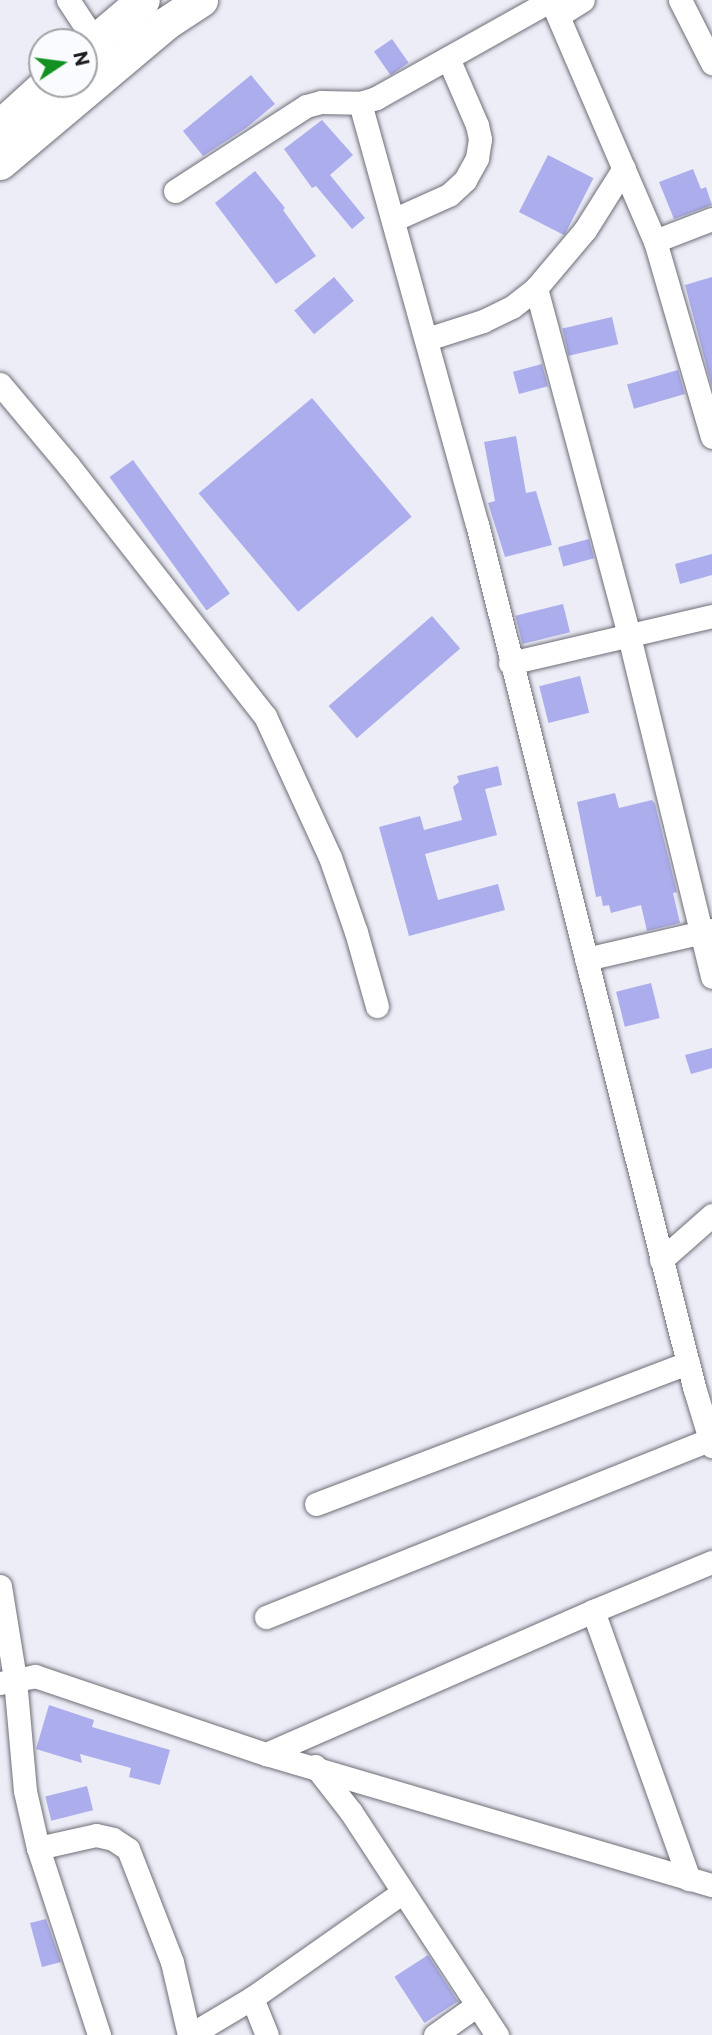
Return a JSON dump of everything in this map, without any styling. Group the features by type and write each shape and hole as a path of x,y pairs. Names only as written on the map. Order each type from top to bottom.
{"highway":[{"path":"98,38 143,0"},
{"path":"0,163 166,23 201,0"},
{"path":"0,125 30,98"}],"street":[{"path":"68,0 81,28"},
{"path":"175,191 306,106 321,102 360,103 376,98 448,58 554,5 583,0"},
{"path":"680,0 710,56"},
{"path":"554,5 655,241 712,437"},
{"path":"393,220 449,195 466,180 477,158 480,139 477,125 448,58"},
{"path":"266,1617 711,1442 661,1260 427,340 360,103"},
{"path":"427,340 503,312 536,288 585,229 624,168"},
{"path":"655,241 712,219"},
{"path":"536,288 706,931 712,977"},
{"path":"0,384 68,465 265,716 330,857 356,932 377,1006"},
{"path":"510,663 712,616"},
{"path":"586,959 706,931"},
{"path":"661,1260 712,1216"},
{"path":"316,1504 688,1363"},
{"path":"694,1387 712,1370"},
{"path":"266,1754 712,1562"},
{"path":"0,1586 7,1681 24,1791 38,1848 99,2035"},
{"path":"593,1611 689,1879"},
{"path":"7,1681 35,1676 266,1754 315,1766 712,1885"},
{"path":"315,1766 351,1812 497,2035"},
{"path":"38,1848 96,1835 113,1839 128,1849 172,1962 189,2035 252,1998 403,1892"},
{"path":"252,1998 267,2035"},
{"path":"435,2035 477,2005"}],"building":[{"path":"392,39 409,63 391,75 374,52"},
{"path":"251,75 275,104 246,128 203,156 183,131"},
{"path":"322,120 353,155 330,175 365,218 352,229 316,186 312,188 284,149"},
{"path":"548,155 593,178 564,235 519,212"},
{"path":"693,169 701,189 706,187 712,205 674,219 659,182"},
{"path":"255,171 285,208 283,210 316,256 276,284 215,203"},
{"path":"334,277 354,301 314,334 294,310"},
{"path":"712,277 712,387 685,285"},
{"path":"612,317 618,344 569,356 562,328"},
{"path":"542,364 548,386 519,394 513,372"},
{"path":"678,370 685,394 634,409 627,385"},
{"path":"312,398 412,517 298,612 199,493"},
{"path":"516,436 526,493 536,491 552,545 505,557 488,503 495,501 484,442"},
{"path":"133,460 230,593 207,611 110,477"},
{"path":"589,539 594,558 563,567 558,547"},
{"path":"712,554 712,575 680,584 675,564"},
{"path":"563,604 570,632 522,644 515,616"},
{"path":"432,616 460,648 357,738 329,706"},
{"path":"580,676 589,713 548,723 539,686"},
{"path":"498,766 502,785 485,789 497,835 425,854 438,900 498,884 505,910 409,936 379,827 420,816 424,830 462,820 453,787 459,782 457,776"},
{"path":"615,793 619,808 652,800 655,804 677,892 673,893 680,923 647,931 641,905 611,913 609,905 603,906 601,896 596,897 577,802"},
{"path":"651,983 660,1018 625,1027 616,992"},
{"path":"712,1048 712,1068 691,1074 685,1055"},
{"path":"49,1705 94,1720 92,1727 170,1750 160,1785 129,1777 131,1768 80,1754 82,1763 36,1749"},
{"path":"87,1786 93,1810 51,1821 45,1796"},
{"path":"46,1919 61,1962 42,1967 30,1923"},
{"path":"428,1955 458,2001 424,2023 394,1977"}]}
